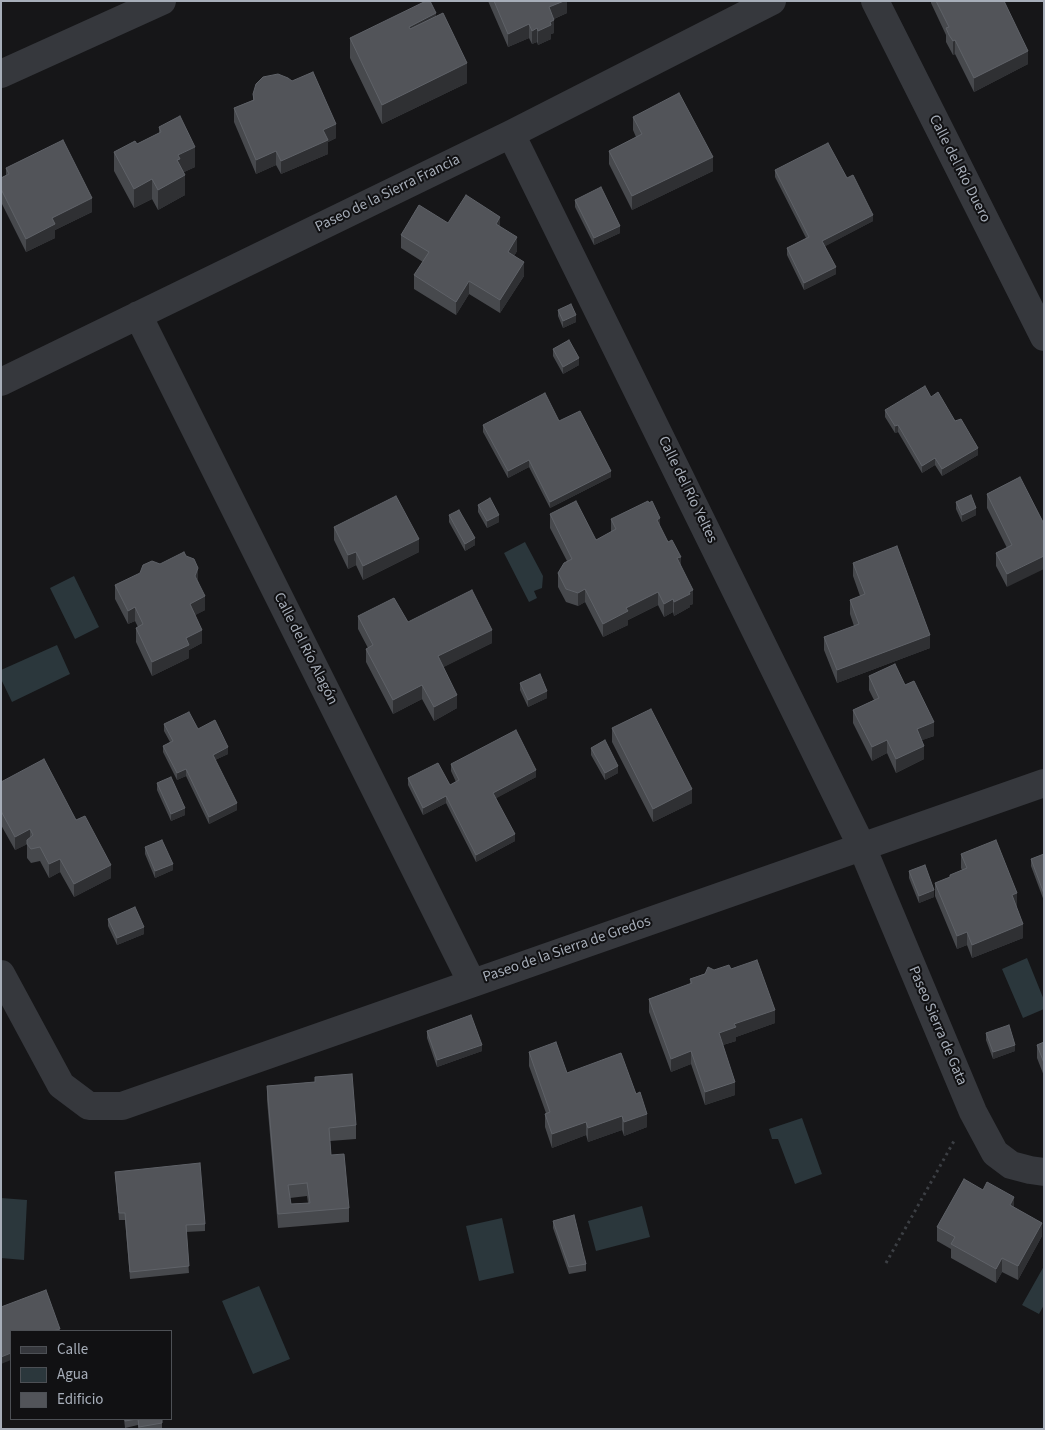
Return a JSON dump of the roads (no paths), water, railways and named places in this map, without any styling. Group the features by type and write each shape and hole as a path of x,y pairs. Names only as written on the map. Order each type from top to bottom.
{"street":[{"path":"1,74 162,1"},
{"name":"Paseo de la Sierra Francia","path":"1,382 511,134 772,1"},
{"name":"Calle del Río Duero","path":"875,1 1044,337"},
{"name":"Calle del Río Yeltes","path":"511,134 862,847"},
{"name":"Calle del Río Alagón","path":"138,315 472,983"},
{"name":"Paseo de la Sierra de Gredos","path":"1,974 61,1085 89,1106 122,1106 1044,783"},
{"name":"Paseo Sierra de Gata","path":"862,847 973,1112 995,1153 1011,1165 1044,1172"}],"water":[{"path":"525,542 543,576 542,588 534,591 537,598 529,602 504,553"},
{"path":"74,576 99,627 75,639 50,588"},
{"path":"57,645 70,674 12,702 1,679 1,670"},
{"path":"1027,958 1044,1000 1044,1009 1023,1018 1002,969"},
{"path":"802,1118 822,1174 795,1184 778,1139 772,1139 769,1129"},
{"path":"1,1198 27,1200 24,1260 1,1258"},
{"path":"642,1206 650,1237 596,1251 588,1221"},
{"path":"502,1218 514,1273 479,1281 466,1226"},
{"path":"1044,1266 1044,1305 1039,1314 1022,1305"},
{"path":"259,1286 290,1359 253,1374 222,1301"}]}
